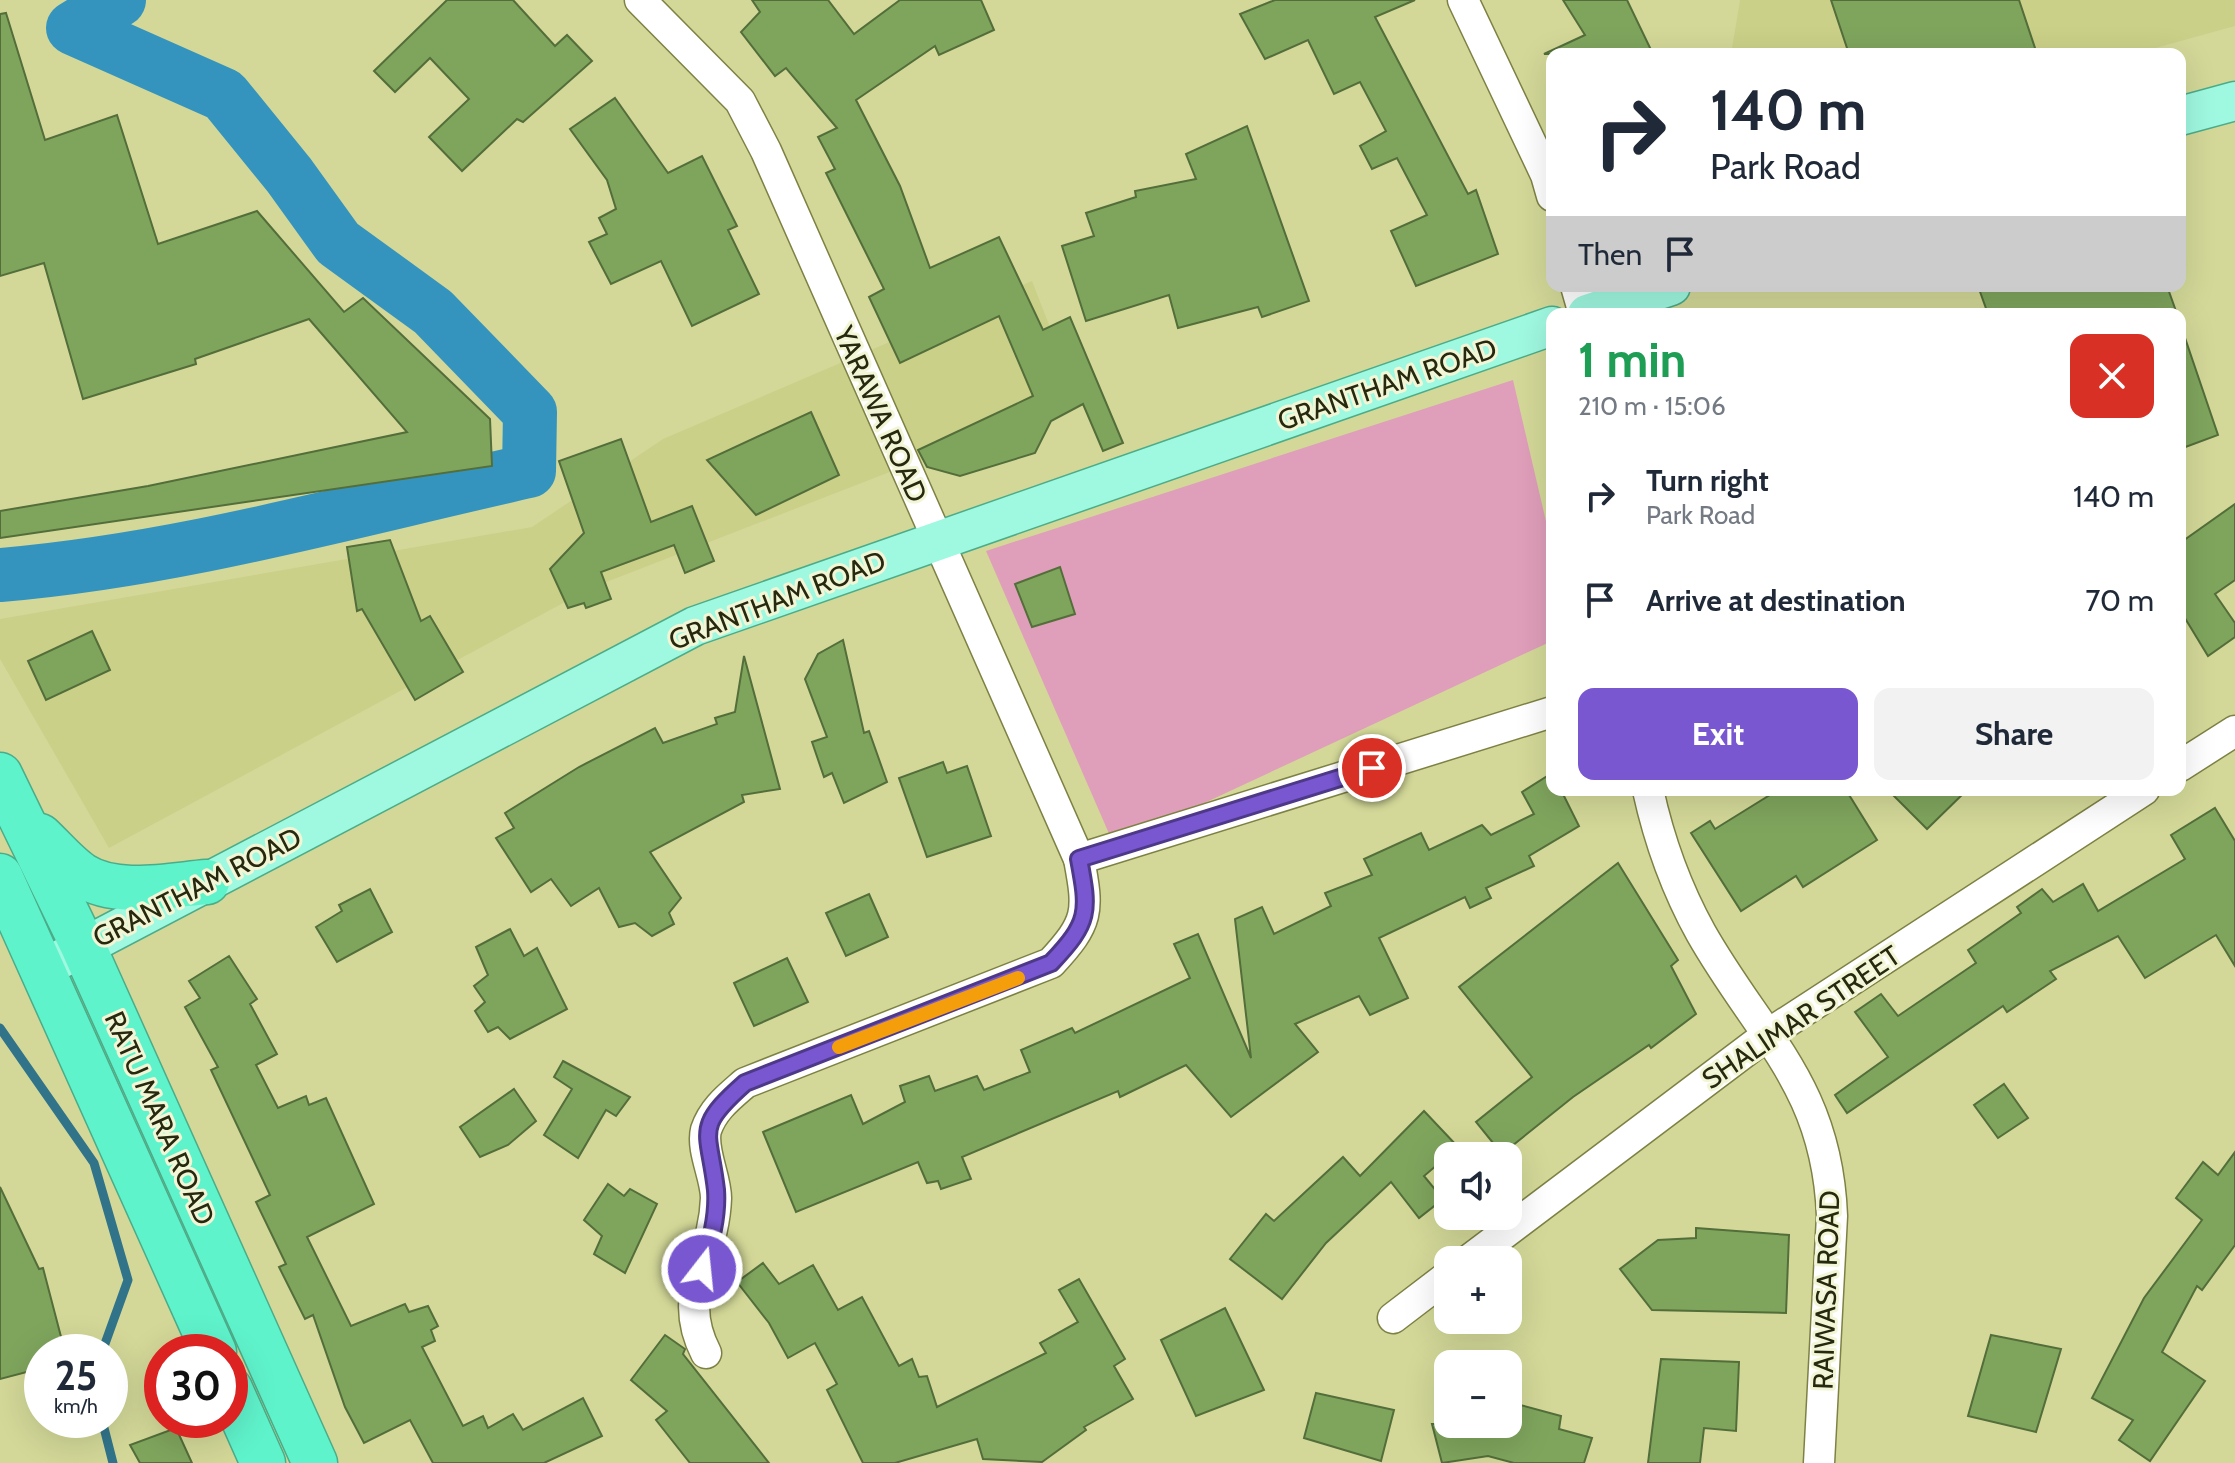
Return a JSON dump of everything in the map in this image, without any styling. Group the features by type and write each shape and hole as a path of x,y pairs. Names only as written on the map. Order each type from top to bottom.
{"highway":[{"name":"RATU MARA ROAD","path":"0,775 83,946 315,1463"},
{"path":"21,818 82,875 100,883 126,887 207,882"},
{"name":"RATU MARA ROAD","path":"0,876 206,1334"},
{"path":"248,1429 263,1463"}],"main road":[{"path":"2186,114 2235,101"},
{"path":"1604,308 1653,292"},
{"name":"GRANTHAM ROAD","path":"43,969 695,626 1546,328"}],"street":[{"name":"YARAWA ROAD","path":"640,0 740,101 766,151 1079,859 1088,906 1074,939 1051,963 745,1083 715,1109 705,1133 716,1192 715,1227 692,1301 694,1330 706,1353"},
{"path":"1463,0 1546,175"},
{"path":"1079,859 1546,714"},
{"path":"2186,762 2235,731"},
{"name":"RAIWASA ROAD","path":"1650,796 1665,854 1701,931 1770,1033 1818,1122 1831,1185 1819,1463"},
{"name":"SHALIMAR STREET","path":"1488,1246 1770,1033 2135,796"},
{"path":"1393,1318 1434,1287"}],"shaded area":[{"path":"1740,0 2235,0 2235,26 2156,48 1732,48"},
{"path":"1032,281 1078,399 591,588 109,848 0,659 0,619 532,527 663,439"},
{"path":"1513,380 1546,521 1546,644 1114,845 986,551"}],"building":[{"path":"447,0 513,0 555,46 567,35 592,61 523,122 517,119 462,171 429,137 469,99 430,58 395,92 374,71"},
{"path":"752,0 828,0 854,34 900,0 981,0 994,30 939,55 935,46 856,100 900,186 930,268 999,237 1043,330 1070,317 1123,443 1103,451 1083,404 1051,421 1035,453 960,476 927,467 918,450 1033,396 999,316 900,363 869,297 884,289 826,173 835,169 818,137 837,128 786,68 775,76 741,32 760,12"},
{"path":"1275,0 1415,0 1375,17 1468,194 1476,190 1498,254 1416,286 1391,231 1427,215 1397,158 1372,169 1360,146 1386,131 1360,82 1334,94 1308,40 1265,59 1240,14"},
{"path":"1563,0 1627,0 1650,48 1557,48 1585,35"},
{"path":"1831,0 2019,0 2035,48 1847,48"},
{"path":"6,13 45,140 117,115 158,244 257,211 344,312 363,298 490,419 492,466 0,538 0,511 148,486 407,432 309,319 195,359 196,364 83,399 44,263 0,276 0,14"},
{"path":"615,98 668,173 702,156 737,226 728,230 759,294 692,326 661,261 611,284 589,242 607,234 599,218 616,209 607,180 570,129"},
{"path":"1247,126 1309,301 1262,317 1258,307 1178,328 1169,295 1086,321 1062,246 1094,236 1086,213 1136,197 1135,191 1196,179 1186,154"},
{"path":"1980,292 2169,292 2175,308 1986,308"},
{"path":"2186,341 2218,435 2186,447"},
{"path":"811,412 839,475 756,515 707,460"},
{"path":"621,439 651,522 692,506 714,561 685,573 674,545 601,572 611,599 586,608 584,603 568,608 550,569 584,533 559,461"},
{"path":"2235,504 2235,580 2215,594 2235,623 2235,637 2208,656 2186,620 2186,539"},
{"path":"390,540 421,621 430,616 463,672 415,700 362,609 357,611 347,547"},
{"path":"1060,567 1075,614 1032,627 1015,584"},
{"path":"92,631 110,670 46,700 28,661"},
{"path":"843,640 864,733 869,731 887,782 844,803 832,773 824,777 812,742 827,737 805,679 818,654"},
{"path":"744,656 780,789 742,795 744,802 650,852 681,898 669,913 674,924 652,936 635,923 619,927 599,888 571,906 551,879 531,892 496,838 514,828 505,813 579,767 655,728 663,743 717,724 715,718 735,712"},
{"path":"943,762 947,773 967,766 991,836 927,857 899,778"},
{"path":"1546,777 1546,796 1564,796 1579,826 1529,856 1534,866 1486,888 1491,898 1470,908 1465,897 1379,938 1408,998 1370,1015 1359,996 1295,1024 1318,1052 1231,1117 1186,1065 1120,1097 1118,1091 962,1157 971,1179 941,1189 938,1181 927,1183 918,1162 796,1212 763,1132 851,1095 863,1124 905,1102 900,1086 929,1076 935,1091 977,1076 984,1090 1030,1072 1021,1050 1072,1028 1075,1033 1190,978 1174,944 1198,934 1251,1058 1235,919 1262,907 1274,934 1331,906 1325,893 1372,875 1364,859 1421,833 1429,850 1482,825 1491,835 1534,814 1522,792"},
{"path":"1768,796 1850,796 1877,840 1803,887 1796,876 1741,911 1691,833 1710,821 1715,829"},
{"path":"1894,796 1961,796 1927,829"},
{"path":"2215,808 2235,841 2235,966 2216,935 2145,978 2118,936 2050,971 2056,979 2007,1012 2003,1006 1847,1113 1835,1095 1888,1057 1855,1012 1881,994 1898,1016 1976,963 1968,950 2021,913 2017,907 2042,889 2053,902 2083,884 2098,911 2185,859 2171,835"},
{"path":"1618,863 1678,960 1671,966 1696,1014 1651,1048 1649,1045 1573,1097 1517,1142 1492,1142 1476,1122 1532,1077 1459,987"},
{"path":"370,889 392,932 337,962 316,927 342,911 339,905"},
{"path":"869,894 888,937 846,956 826,913"},
{"path":"510,929 524,956 537,948 567,1009 510,1039 498,1027 488,1032 475,1011 485,1002 474,986 488,975 476,947"},
{"path":"229,956 257,999 250,1004 277,1054 256,1065 278,1108 306,1096 309,1105 326,1098 374,1204 307,1237 351,1326 405,1304 409,1312 428,1306 438,1326 431,1330 435,1341 422,1347 463,1426 483,1416 488,1428 513,1414 523,1430 583,1398 602,1436 544,1463 433,1463 410,1420 364,1443 345,1407 313,1315 305,1319 279,1267 286,1264 256,1202 270,1195 211,1070 218,1067 185,1007 200,998 189,981"},
{"path":"787,958 808,1002 754,1026 734,983"},
{"path":"563,1061 630,1097 616,1116 606,1110 578,1158 544,1135 572,1089 554,1077"},
{"path":"2004,1084 2028,1118 1998,1138 1974,1105"},
{"path":"514,1089 536,1121 508,1145 480,1157 460,1127"},
{"path":"1424,1111 1453,1142 1434,1142 1434,1167 1424,1176 1434,1188 1434,1206 1419,1218 1391,1182 1326,1243 1282,1299 1230,1259 1266,1214 1274,1221 1343,1157 1360,1176"},
{"path":"2235,1152 2235,1245 2202,1290 2197,1286 2162,1352 2205,1381 2150,1461 2119,1440 2133,1420 2092,1398 2144,1298 2202,1220 2176,1198 2203,1162 2218,1175"},
{"path":"608,1184 624,1196 630,1189 657,1204 625,1273 594,1254 602,1236 584,1220"},
{"path":"0,1187 39,1269 43,1268 60,1334 24,1334 24,1373 0,1379"},
{"path":"1696,1228 1789,1235 1786,1313 1652,1310 1620,1269 1658,1240 1696,1238"},
{"path":"763,1263 779,1284 813,1265 838,1310 862,1297 899,1366 912,1359 919,1377 927,1376 937,1407 1046,1353 1040,1343 1078,1322 1059,1290 1079,1279 1125,1359 1114,1366 1133,1399 1084,1427 1086,1430 1042,1462 983,1459 977,1439 895,1463 863,1463 827,1390 837,1384 815,1343 788,1358 769,1323 737,1282"},
{"path":"1225,1308 1264,1390 1196,1416 1161,1340"},
{"path":"665,1335 685,1349 683,1354 769,1463 690,1463 656,1420 667,1411 631,1380"},
{"path":"1991,1335 2061,1349 2036,1432 1968,1416"},
{"path":"1661,1359 1739,1362 1736,1431 1704,1428 1700,1463 1648,1463"},
{"path":"1316,1393 1394,1410 1381,1461 1304,1438"},
{"path":"1522,1405 1561,1416 1559,1429 1592,1438 1584,1463 1514,1463 1488,1456 1442,1463 1436,1438 1522,1438"},
{"path":"149,1438 181,1438 192,1463 140,1463 130,1445"}],"waterway":[{"path":"0,575 67,568 200,546 529,471 530,412 433,312 338,243 289,175 224,95 73,28 119,0"},
{"path":"0,1028 94,1163 128,1280 108,1334"},
{"path":"107,1438 113,1463"}],"slow traffic":[{"path":"839,1047 1018,978"}],"route":[{"path":"702,1269 715,1227 716,1192 705,1133 715,1109 745,1083 990,990 1051,963 1074,939 1088,906 1079,859 1372,768"}]}
